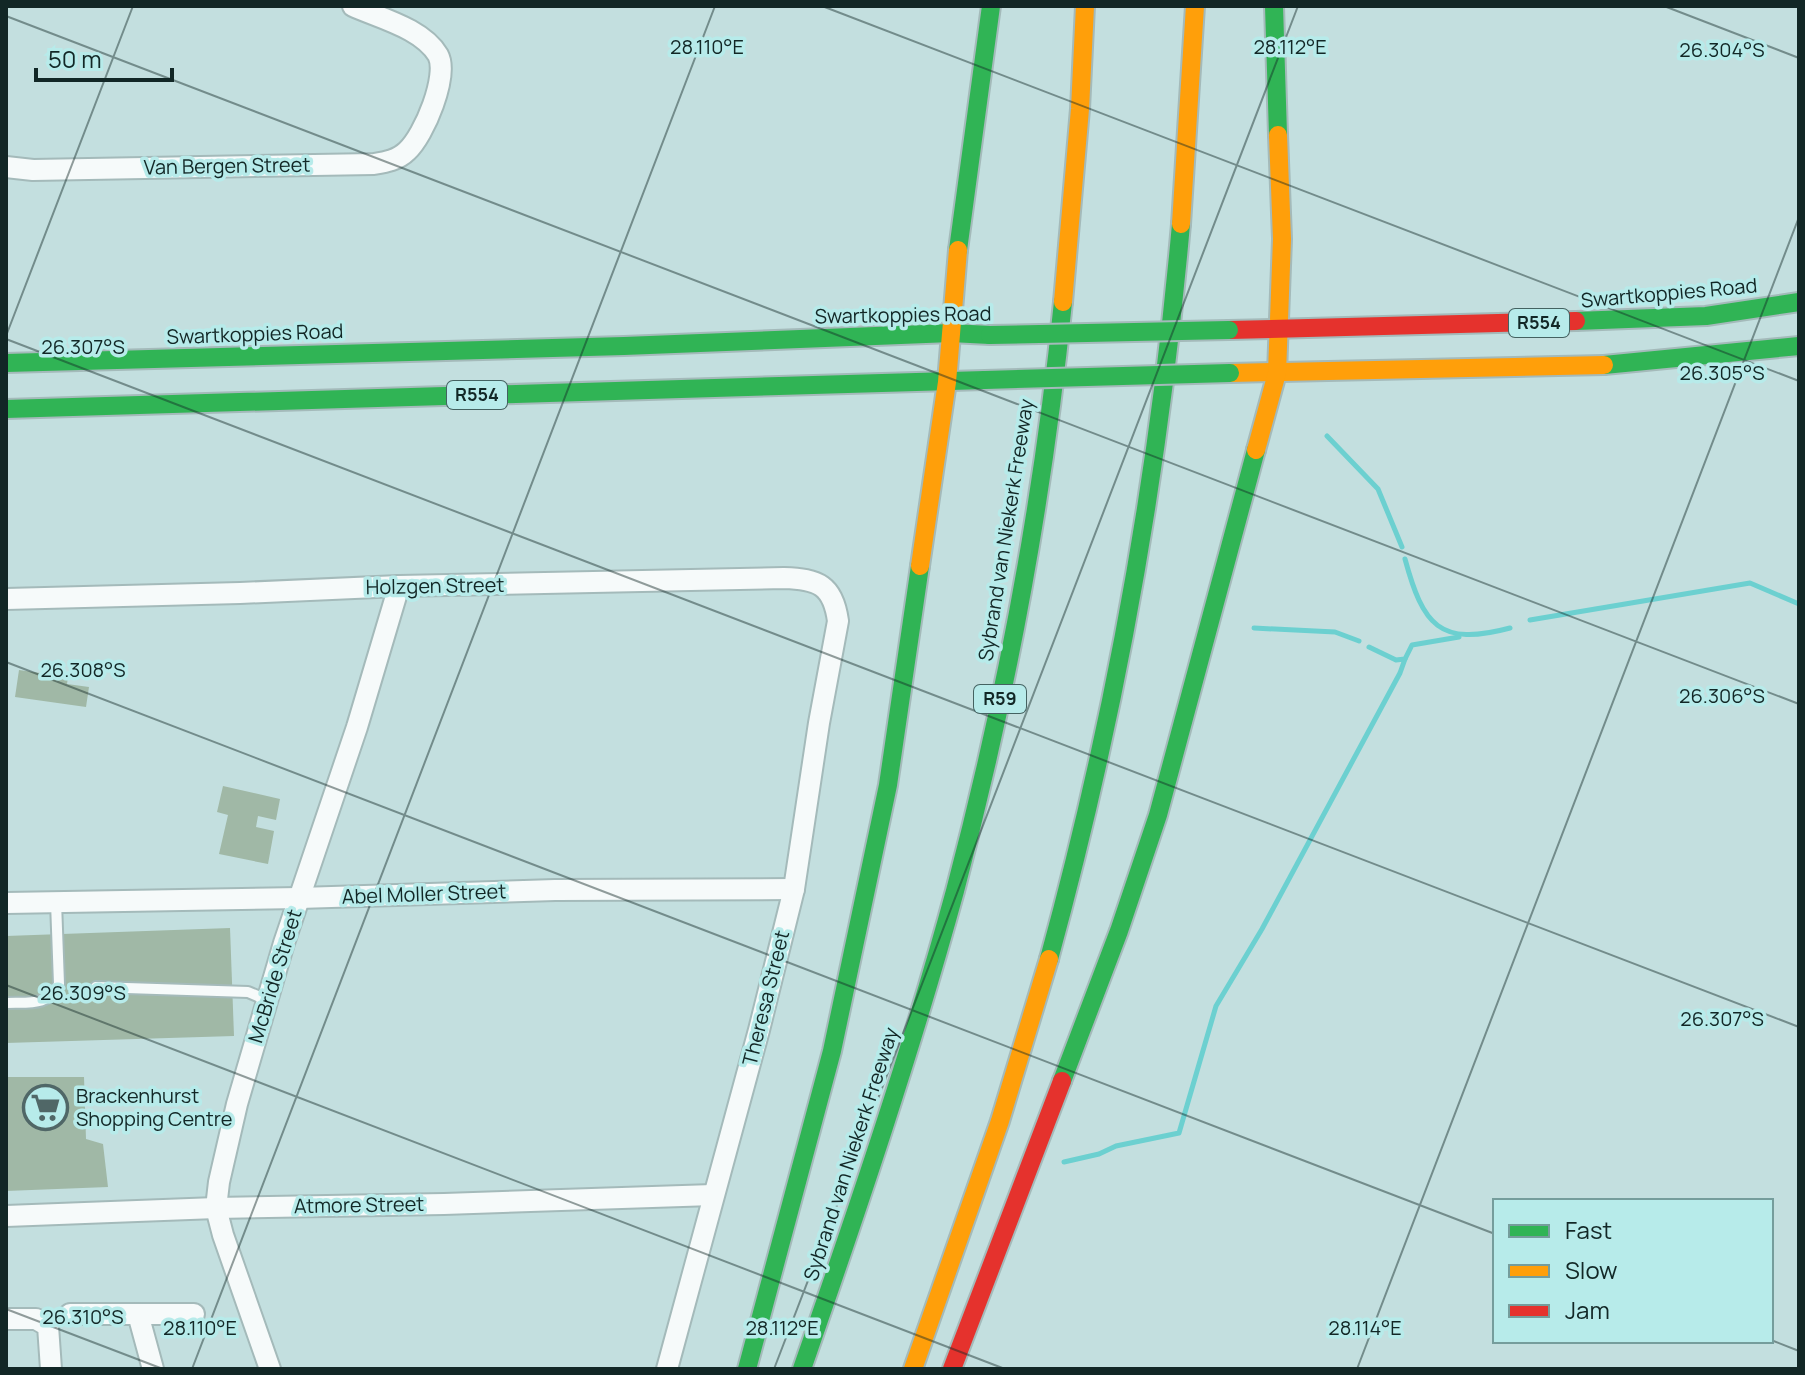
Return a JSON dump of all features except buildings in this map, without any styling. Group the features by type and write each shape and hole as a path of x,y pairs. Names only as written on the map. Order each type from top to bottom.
{"main road":[{"path":"747,1369 832,1051 879,834 947,382 954,284 991,6"},
{"name":"Sybrand van Niekerk Freeway","path":"802,1369 913,1039 972,822 1002,688 1040,483 1071,241 1085,6"},
{"path":"913,1369 972,1205 1027,1036 1084,820 1122,646 1155,455 1178,270 1195,6"},
{"path":"952,1369 1158,815 1277,373 1282,239 1274,6"},
{"name":"Swartkoppies Road","path":"6,363 624,346 951,333 990,335 1646,319 1706,316 1799,302"},
{"name":"R554","path":"6,409 1628,364 1799,346"}],"street":[{"name":"Van Bergen Street","path":"6,167 33,170 374,164 402,156 417,140 428,119 442,68 439,56 410,31 353,6"},
{"name":"Holzgen Street","path":"6,599 399,586 808,579 817,582 829,593 836,605 838,621"},
{"name":"McBride Street","path":"270,1369 216,1208 226,1148 267,1000 371,684 399,586"},
{"name":"Theresa Street","path":"667,1369 794,889 838,621"},
{"name":"Abel Moller Street","path":"6,903 555,890 794,889"},
{"name":"Atmore Street","path":"6,1216 713,1195"},
{"path":"70,1314 194,1314"},
{"path":"138,1314 153,1369"},
{"path":"6,1319 36,1319 48,1326 51,1369"}],"lane":[{"path":"6,1003 44,1002 56,991 59,984 56,902"},
{"path":"96,987 248,992 267,1000"}],"waterway":[{"path":"1327,436 1378,489 1402,547"},
{"path":"1405,559 1419,600 1427,615 1438,625 1450,632 1466,635 1510,628"},
{"path":"1530,620 1750,583 1799,604"},
{"path":"1254,628 1335,632 1359,641"},
{"path":"1369,647 1396,660 1405,659 1412,645 1459,637"},
{"path":"1064,1162 1099,1154 1116,1146 1179,1133 1216,1006 1262,929 1405,659"}],"traffic: fast":[{"path":"958,250 991,6"},
{"path":"1274,6 1278,135"},
{"path":"1049,959 1094,778 1132,594 1160,410 1181,224"},
{"path":"802,1369 902,1071 955,891 991,745 1021,598 1045,450 1063,302"},
{"path":"1576,321 1706,316 1799,302"},
{"path":"990,335 1229,330"},
{"path":"6,363 624,346 951,333 990,335"},
{"path":"1604,365 1799,346"},
{"path":"985,380 1230,373"},
{"path":"6,409 985,380"},
{"path":"1062,1081 1119,931 1158,815 1256,450"},
{"path":"747,1369 832,1051 888,785 920,566"}],"traffic: slow":[{"path":"1063,302 1080,109 1085,6"},
{"path":"1181,224 1195,6"},
{"path":"1256,450 1277,373 1282,239 1278,135"},
{"path":"920,566 947,382 958,250"},
{"path":"1230,373 1604,365"},
{"path":"913,1369 1000,1121 1049,959"}],"traffic: jam":[{"path":"1229,330 1576,321"},
{"path":"952,1369 1062,1081"}],"place":[{"name":"Brackenhurst Shopping Centre","path":"45,1108"}]}
